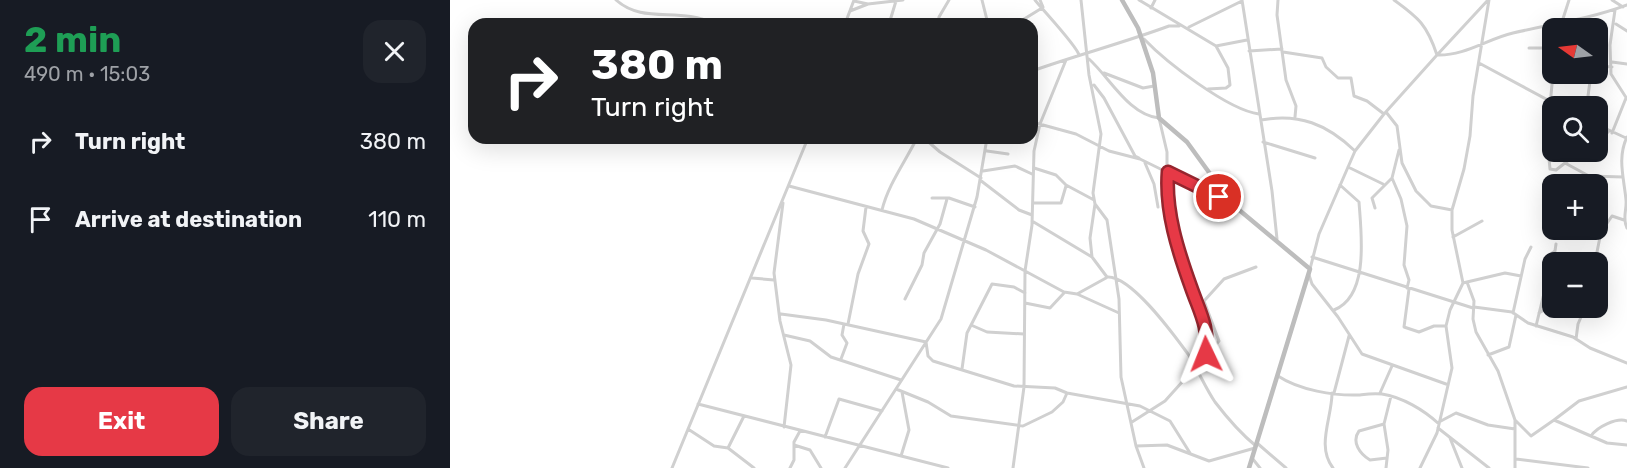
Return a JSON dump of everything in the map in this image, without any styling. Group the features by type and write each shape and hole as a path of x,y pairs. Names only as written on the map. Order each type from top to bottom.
{"main road":[{"path":"1122,0 1140,35 1156,85 1159,118 1187,142 1232,204 1277,239 1310,269 1249,468"}],"street":[{"path":"616,0 640,13 695,15 702,18"},
{"path":"847,18 854,0 868,4"},
{"path":"850,11 868,4 903,0"},
{"path":"939,18 949,0"},
{"path":"982,0 986,18"},
{"path":"1035,0 1079,55"},
{"path":"1040,0 1042,7"},
{"path":"1081,0 1101,147 1094,181 1095,202 1090,238 1092,257"},
{"path":"1139,0 1179,26"},
{"path":"1151,8 1155,0"},
{"path":"1229,0 1234,4"},
{"path":"1278,0 1277,15 1286,80 1296,106 1295,117"},
{"path":"1394,0 1411,10 1424,23 1437,55"},
{"path":"1310,269 1312,257 1355,151 1385,113 1489,0"},
{"path":"1489,0 1464,169 1452,210 1453,237 1474,308 1476,332 1498,370 1515,420 1515,468"},
{"path":"1563,18 1569,0"},
{"path":"1612,0 1625,6"},
{"path":"891,18 896,1"},
{"path":"1189,27 1242,1 1277,239"},
{"path":"1580,18 1625,6"},
{"path":"1025,18 1042,7"},
{"path":"1608,134 1627,98 1612,77 1610,45 1615,23 1615,10"},
{"path":"1615,23 1627,31"},
{"path":"1038,69 1079,55 1088,56 1172,25 1189,27 1216,46 1228,68 1230,85 1226,88 1208,89"},
{"path":"1437,55 1458,53 1513,33 1542,26"},
{"path":"1140,35 1178,69 1221,99 1259,114"},
{"path":"1216,46 1247,40"},
{"path":"1529,48 1542,48"},
{"path":"1249,51 1283,51 1322,58 1326,67 1338,78 1351,78 1354,96 1367,101 1385,113 1398,126 1402,163 1424,202 1452,210"},
{"path":"1088,56 1128,101 1152,118 1159,118 1167,152 1173,225 1188,280 1208,330 1206,354"},
{"path":"1038,137 1040,124 1066,60"},
{"path":"1612,62 1627,64"},
{"path":"1479,63 1542,97"},
{"path":"1608,67 1612,68"},
{"path":"1104,73 1143,88 1156,85"},
{"path":"1093,83 1104,98 1135,156 1232,204"},
{"path":"1261,120 1295,117 1326,129 1355,151"},
{"path":"1040,124 1076,134 1101,147 1140,159"},
{"path":"1608,130 1627,138 1621,161 1626,204 1624,220 1627,228"},
{"path":"1263,142 1315,158"},
{"path":"672,468 806,144"},
{"path":"882,210 889,186 899,175 914,144"},
{"path":"931,144 981,179 1014,206 1092,257 1107,277"},
{"path":"845,468 942,319 975,207 987,144"},
{"path":"1013,468 1024,387 1025,271 1032,218 1032,174 1037,144"},
{"path":"1399,150 1392,178 1401,199 1408,232 1404,256 1409,280 1404,327 1419,332 1434,326 1446,326"},
{"path":"987,151 1008,154"},
{"path":"1621,161 1627,162"},
{"path":"1144,162 1154,184 1158,207"},
{"path":"1549,162 1550,169 1556,170 1565,163 1589,176 1623,177"},
{"path":"982,171 990,172 1015,166 1032,174"},
{"path":"1348,167 1383,184"},
{"path":"1033,168 1056,175 1066,185 1095,202 1106,216 1119,313 1120,377 1136,446 1144,468"},
{"path":"1375,208 1372,198 1383,184 1392,178"},
{"path":"1033,203 1061,203 1066,185"},
{"path":"1333,310 1345,303 1360,273 1362,240 1359,202 1340,185"},
{"path":"789,186 882,210 938,228 965,243 986,250 1064,292 1077,294 1119,313"},
{"path":"932,198 947,199 975,207"},
{"path":"905,299 938,228 947,199"},
{"path":"783,201 775,280 791,367 784,426"},
{"path":"841,359 847,343 842,335 858,274 869,244 863,231 866,207"},
{"path":"1597,252 1604,227 1612,216 1624,220"},
{"path":"1453,237 1482,221"},
{"path":"1536,326 1548,277 1547,257 1555,251 1556,244"},
{"path":"1488,355 1509,347 1521,276 1531,247"},
{"path":"1312,257 1474,308 1515,314 1536,326 1576,339 1590,348 1627,363"},
{"path":"1131,422 1151,411 1181,385 1219,341 1204,301 1224,279 1256,267"},
{"path":"1420,468 1439,425 1446,384 1452,368 1446,326 1454,302 1465,282 1505,273 1521,276"},
{"path":"1309,275 1312,284 1333,310 1362,354 1446,384"},
{"path":"1077,294 1107,277 1114,277 1126,284 1151,308 1195,367 1232,423 1256,446 1286,468"},
{"path":"752,278 775,280"},
{"path":"962,369 964,346 971,325 992,284 1014,287 1025,293"},
{"path":"1025,303 1048,308 1064,292"},
{"path":"781,314 846,324 926,342"},
{"path":"1576,339 1581,318"},
{"path":"971,325 987,332 1023,334"},
{"path":"784,335 810,341 825,354 901,380"},
{"path":"1333,468 1327,457 1325,442 1333,393 1349,336"},
{"path":"926,342 928,356 933,361 962,369 988,380 1024,387 1041,386 1127,403 1151,411 1173,424 1191,453"},
{"path":"1380,393 1392,366"},
{"path":"1278,376 1300,386 1333,393 1380,393 1408,402 1490,468"},
{"path":"1515,420 1531,436 1579,401 1627,387"},
{"path":"896,389 923,399 951,416 1017,426 1031,424 1052,412 1063,402 1068,393"},
{"path":"901,456 909,430 902,392"},
{"path":"1386,468 1384,424 1390,396"},
{"path":"825,437 839,399 882,412"},
{"path":"698,404 948,468"},
{"path":"1439,425 1456,413 1488,425 1515,429"},
{"path":"728,448 744,416"},
{"path":"1554,420 1606,443 1627,444"},
{"path":"1591,436 1596,429 1619,420 1627,421"},
{"path":"1384,424 1359,431 1356,440 1358,449 1370,460 1387,458"},
{"path":"688,429 714,446 728,448 754,468"},
{"path":"790,468 794,460 794,445 800,431"},
{"path":"1450,438 1462,468"},
{"path":"794,445 810,450 821,468"},
{"path":"1136,446 1167,445 1209,461 1256,446"},
{"path":"1252,458 1260,468"},
{"path":"1516,459 1588,468"},
{"path":"1207,468 1209,461"}],"route":[{"path":"1206,354 1208,330 1188,280 1173,225 1169,209 1168,172 1184,182 1219,197"}]}
